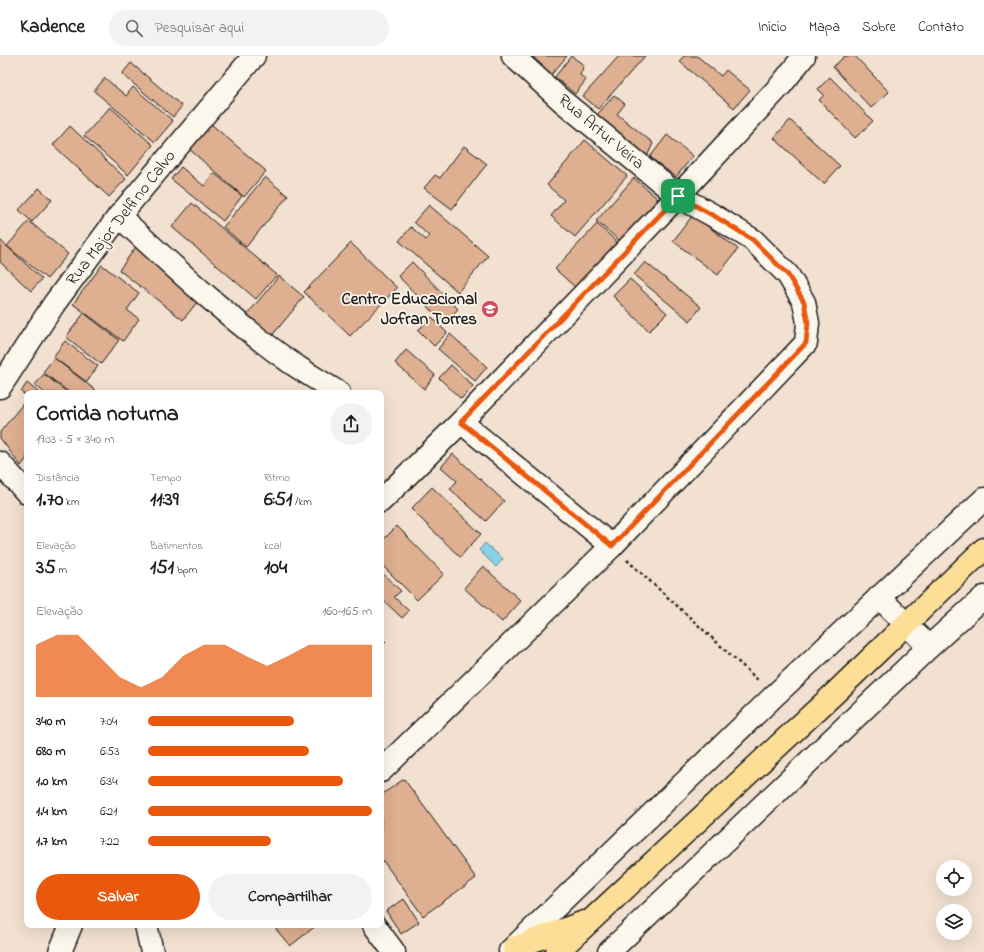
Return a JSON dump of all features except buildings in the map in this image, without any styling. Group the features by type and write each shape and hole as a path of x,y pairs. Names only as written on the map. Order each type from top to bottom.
{"main road":[{"path":"557,952 832,696 984,550"},
{"path":"511,950 592,919"}],"street":[{"name":"Rua Major Delfino Calvo","path":"0,387 54,304 119,216 254,56"},
{"name":"Rua Artur Veira","path":"512,56 561,100 678,196 753,240 788,275 804,302 808,323 806,343 612,546"},
{"path":"384,497 461,422 678,196 781,85 804,56"},
{"path":"119,216 201,291 252,334 290,363 334,390"},
{"path":"384,768 612,546 461,422"},
{"path":"0,463 24,490"},
{"path":"511,950 774,696 984,499"},
{"path":"879,597 929,647"},
{"path":"609,952 929,647 984,597"},
{"path":"60,952 70,928"},
{"path":"147,928 152,952"},
{"path":"376,928 394,952"}],"path":[{"path":"612,546 774,696"}],"water":[{"path":"485,543 503,559 496,567 479,550"}],"place":[{"name":"Centro Educacional Jofran Torres","path":"490,309"}],"route":[{"path":"678,196 753,240 788,275 804,302 808,323 806,343 612,546 461,422 678,196"}]}
